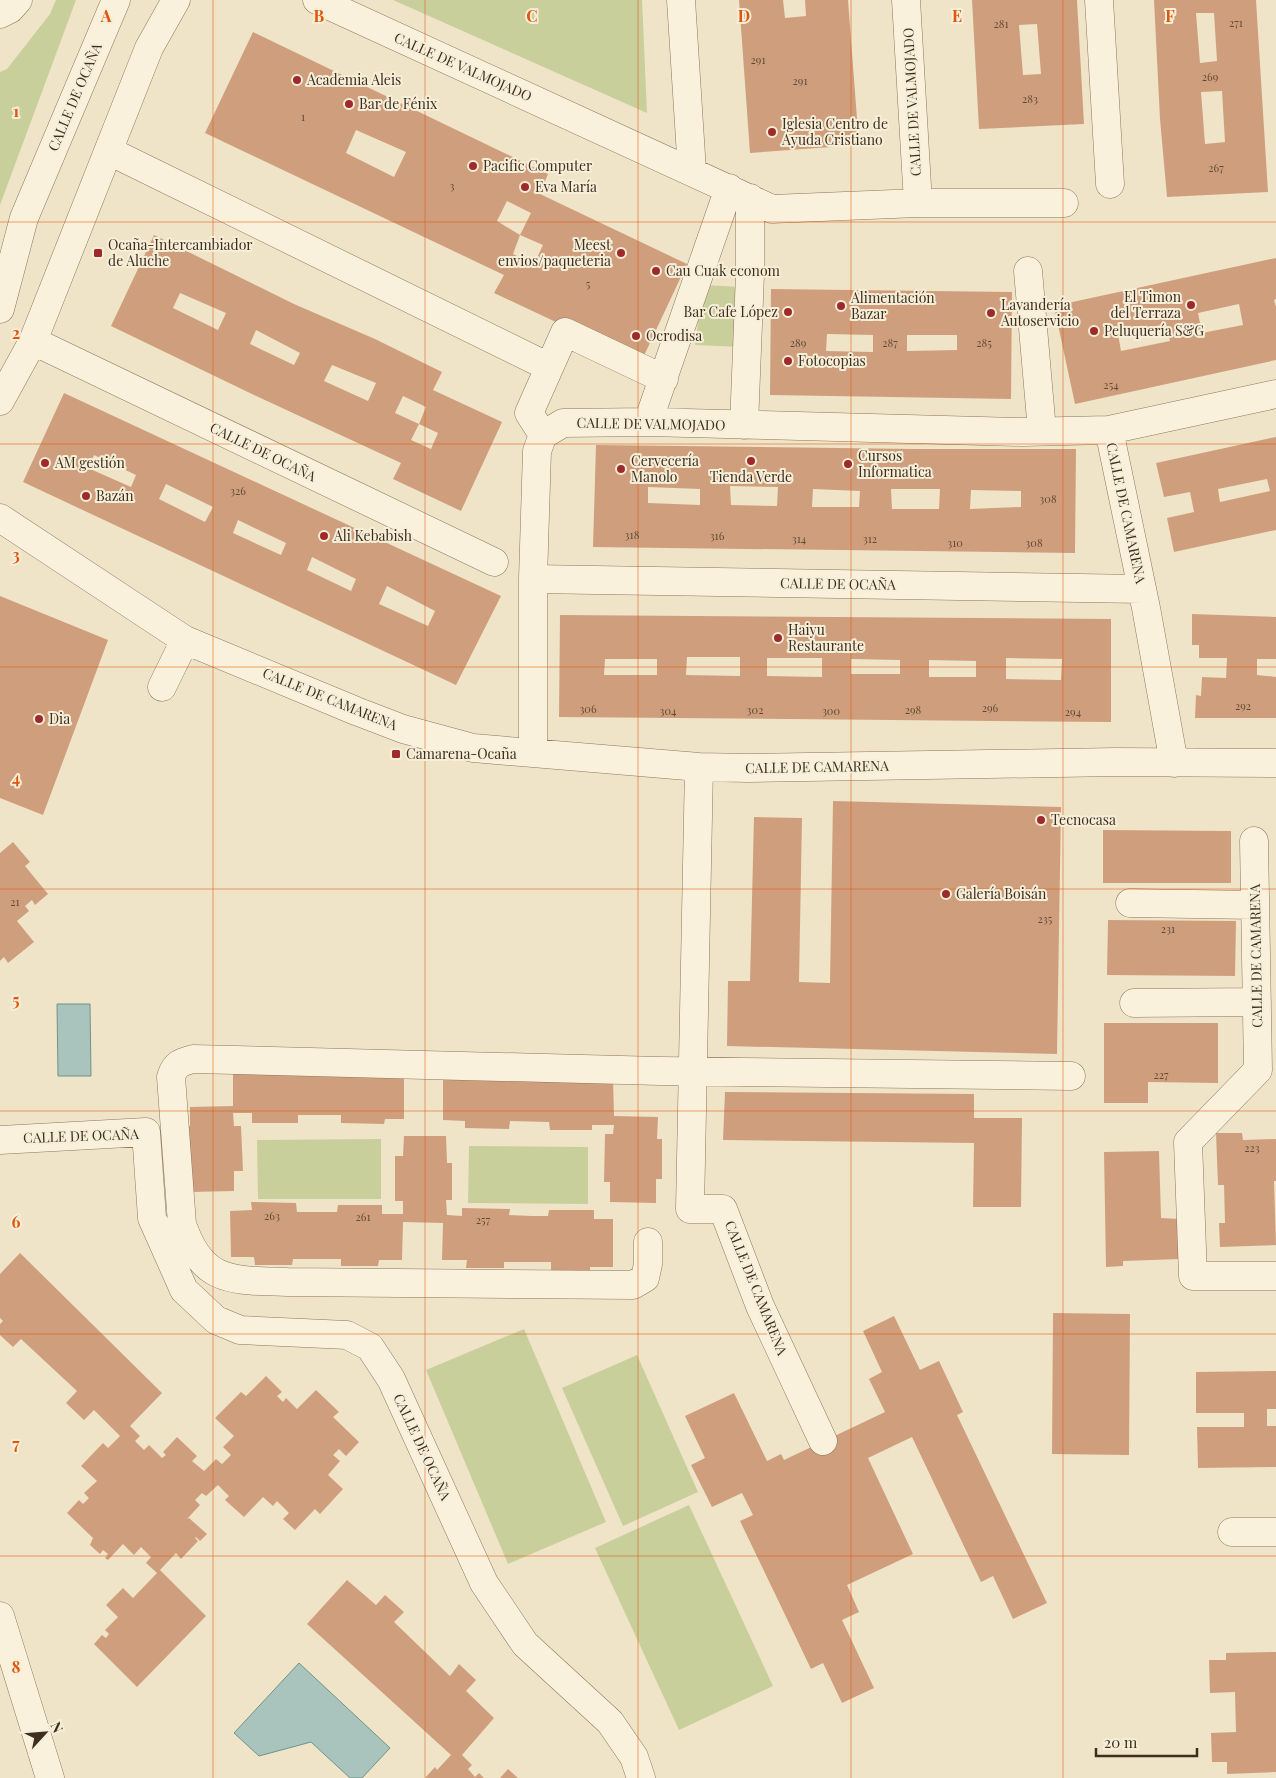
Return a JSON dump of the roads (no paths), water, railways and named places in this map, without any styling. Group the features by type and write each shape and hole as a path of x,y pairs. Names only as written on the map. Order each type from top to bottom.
{"street":[{"path":"0,14 10,9 18,0"},
{"name":"CALLE DE OCAÑA","path":"0,309 24,218 116,0"},
{"path":"0,401 33,342 149,48 176,0"},
{"name":"CALLE DE VALMOJADO","path":"317,0 772,208 918,203 1064,203"},
{"path":"681,0 692,171"},
{"name":"CALLE DE VALMOJADO","path":"906,0 918,203"},
{"path":"1099,0 1110,184"},
{"path":"109,151 549,367"},
{"path":"648,422 740,193"},
{"path":"740,193 750,274 744,425"},
{"path":"1028,272 1032,432 1109,430"},
{"path":"533,753 533,579 537,450 543,435 530,413 566,332 664,379"},
{"name":"CALLE DE OCAÑA","path":"33,342 494,562"},
{"name":"CALLE DE CAMARENA","path":"1174,763 1142,589 1109,430 1276,394"},
{"name":"CALLE DE VALMOJADO","path":"543,435 563,423 648,422 1032,432"},
{"name":"CALLE DE CAMARENA","path":"0,518 185,640 356,712 403,729 472,748 699,767 749,768 1276,763"},
{"name":"CALLE DE OCAÑA","path":"533,579 1142,589"},
{"path":"162,687 185,640"},
{"name":"CALLE DE CAMARENA","path":"699,767 690,1209 723,1209 760,1306 823,1441"},
{"name":"CALLE DE CAMARENA","path":"1254,841 1257,1002 1267,1069 1188,1142 1193,1276 1276,1276"},
{"path":"1130,903 1255,905"},
{"path":"1134,1003 1257,1002"},
{"path":"648,1242 648,1264 645,1278 633,1285 297,1283 237,1280 211,1271 195,1254 188,1243 182,1224 171,1076 174,1068 182,1062 193,1059 693,1071 1071,1076"},
{"name":"CALLE DE OCAÑA","path":"0,1140 146,1132 152,1218 184,1290 216,1320 240,1330 347,1335 370,1347 391,1379 484,1583 525,1644 610,1722 634,1756 640,1778"},
{"path":"152,1210 181,1208"},
{"path":"1232,1532 1276,1532"},
{"path":"0,1616 50,1778"}],"water":[{"path":"57,1004 90,1004 91,1076 58,1076"},
{"path":"299,1663 390,1748 362,1778 350,1778 311,1742 259,1756 234,1733"}],"place":[{"name":"Academia Aleis","path":"297,80"},
{"name":"Bar de Fénix","path":"349,104"},
{"name":"Iglesia Centro de Ayuda Cristiano","path":"772,132"},
{"name":"Pacific Computer","path":"473,166"},
{"name":"Eva María","path":"525,187"},
{"name":"Ocaña-Intercambiador de Aluche","path":"98,253"},
{"name":"Meest envios/paqueteria","path":"621,253"},
{"name":"Cau Cuak econom","path":"656,271"},
{"name":"El Timon del Terraza","path":"1191,305"},
{"name":"Alimentación Bazar","path":"841,306"},
{"name":"Bar Cafe López","path":"788,312"},
{"name":"Lavandería Autoservicio","path":"991,313"},
{"name":"Peluquería S&G","path":"1094,331"},
{"name":"Ocrodisa","path":"636,336"},
{"name":"Fotocopias","path":"788,361"},
{"name":"Tienda Verde","path":"751,461"},
{"name":"AM gestión","path":"45,463"},
{"name":"Cursos Informatica","path":"848,464"},
{"name":"Cervecería Manolo","path":"621,469"},
{"name":"Bazán","path":"86,496"},
{"name":"Ali Kebabish","path":"324,536"},
{"name":"Haiyu Restaurante","path":"778,638"},
{"name":"Dia","path":"39,719"},
{"name":"Camarena-Ocaña","path":"396,754"},
{"name":"Tecnocasa","path":"1041,820"},
{"name":"Galería Boisán","path":"946,894"}]}
